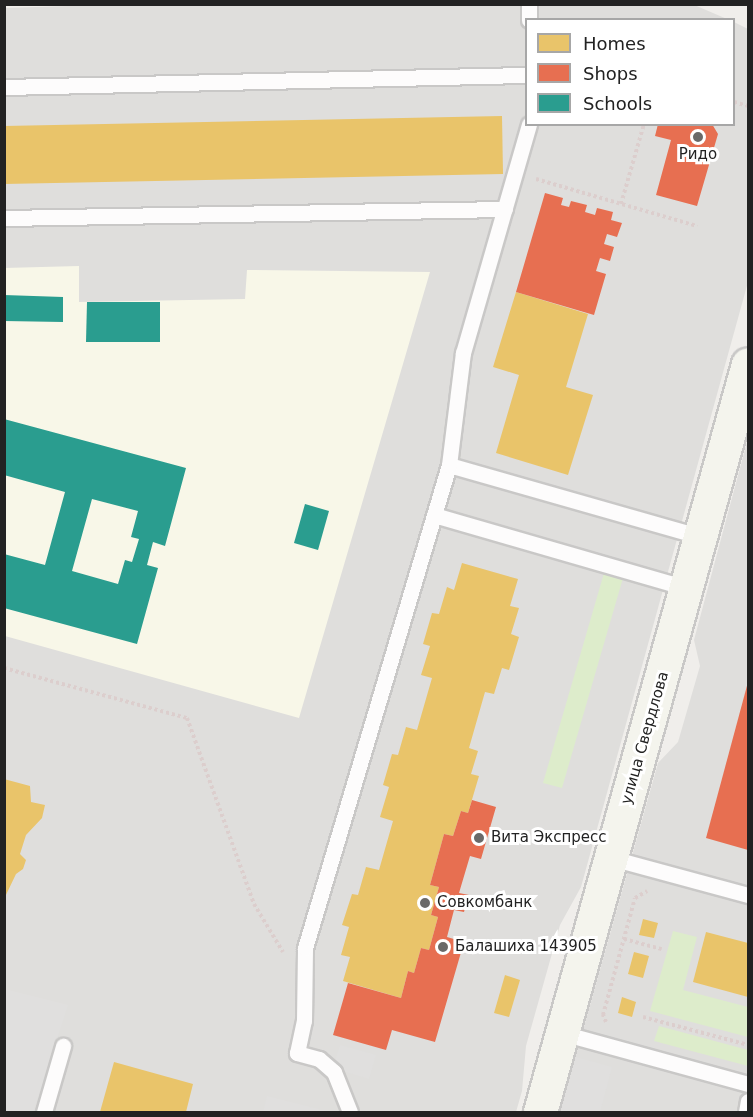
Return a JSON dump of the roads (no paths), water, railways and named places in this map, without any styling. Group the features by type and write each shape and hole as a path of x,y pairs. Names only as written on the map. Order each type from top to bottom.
{"main road":[{"name":"улица Свердлова","path":"540,1113 748,364"}],"lane":[{"path":"4,87 525,75"},
{"path":"350,1113 334,1072 319,1059 297,1053 304,1021 302,964 449,465 463,352 529,126"},
{"path":"4,218 505,209"},
{"path":"449,465 701,537"},
{"path":"434,515 687,588"},
{"path":"611,858 748,895"},
{"path":"562,1033 748,1083"},
{"path":"44,1113 63,1046"},
{"path":"746,1113 748,1101"}],"place":[{"name":"Ридо","path":"698,137"},
{"name":"Вита Экспресс","path":"479,838"},
{"name":"Совкомбанк","path":"425,903"},
{"name":"Балашиха 143905","path":"443,947"}]}
